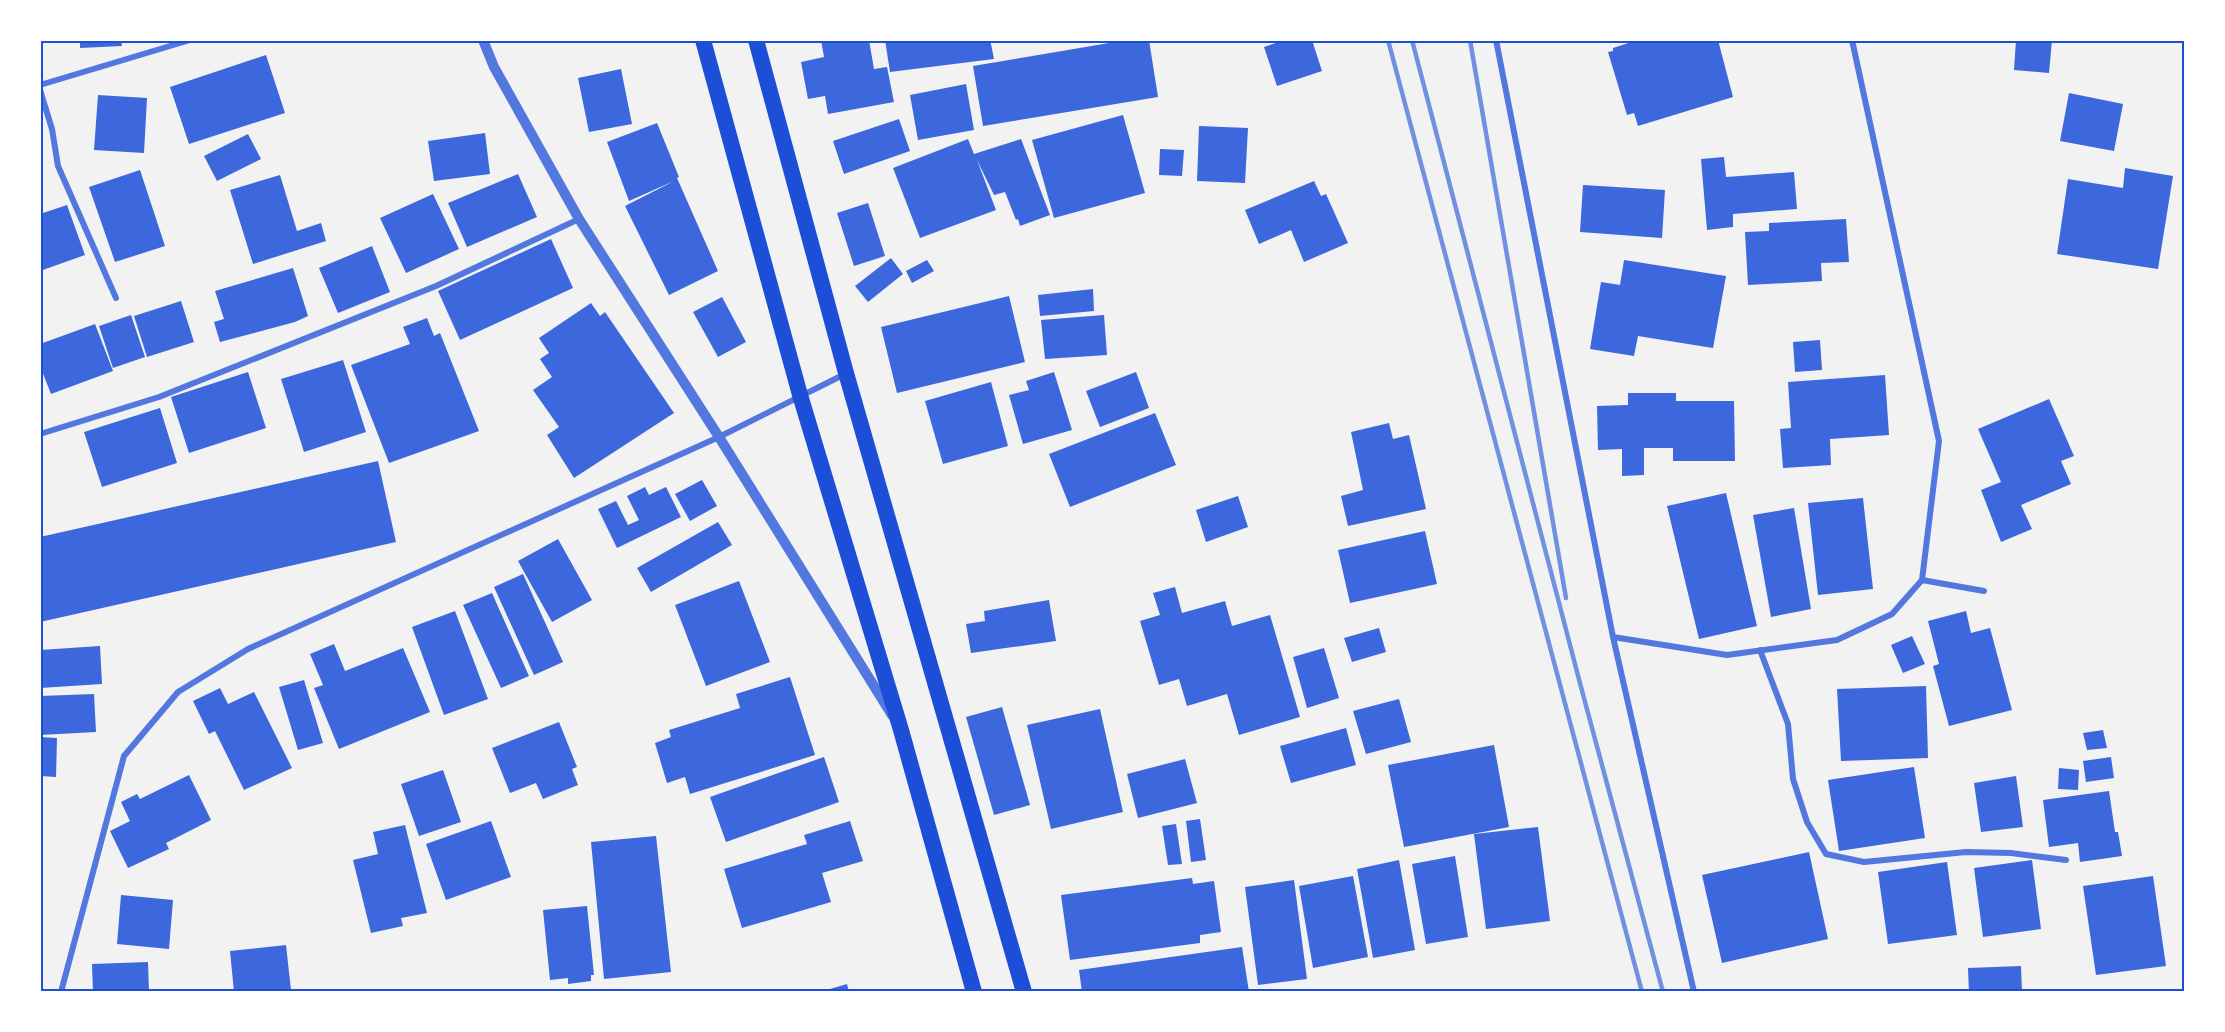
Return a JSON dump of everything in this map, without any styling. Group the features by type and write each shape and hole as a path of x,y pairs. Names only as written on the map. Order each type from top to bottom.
{"highway":[{"path":"703,40 800,395 901,730 974,992"},
{"path":"756,40 846,373 1024,992"}],"street":[{"path":"40,85 190,40"},
{"path":"483,40 494,67 579,219 719,437 901,730"},
{"path":"1496,40 1612,637 1694,992"},
{"path":"1612,637 1728,655 1837,640 1892,614 1922,580 1939,441 1852,40"},
{"path":"40,90 52,129 58,166 116,298"},
{"path":"40,434 159,397 436,286 579,219"},
{"path":"61,992 124,756 178,692 248,649 719,437 846,373"},
{"path":"1922,580 1984,591"},
{"path":"1760,650 1788,724 1793,779 1807,822 1826,854 1864,862 1966,852 2011,853 2066,860"}],"building":[{"path":"80,40 121,40 122,46 80,48"},
{"path":"821,40 869,40 874,69 887,67 894,102 828,114 825,96 808,99 801,62 824,57"},
{"path":"885,40 989,40 994,59 890,72"},
{"path":"1127,40 1149,40 1158,97 983,126 973,66"},
{"path":"1284,40 1312,40 1322,71 1277,86 1264,47"},
{"path":"1638,40 1718,40 1733,97 1638,126 1634,113 1627,115 1608,52 1613,51 1613,48"},
{"path":"2016,40 2052,40 2049,73 2014,70"},
{"path":"266,55 285,113 189,144 170,87"},
{"path":"621,69 632,124 589,132 578,78"},
{"path":"966,84 974,130 918,140 910,95"},
{"path":"2069,93 2123,104 2114,151 2060,141"},
{"path":"98,95 147,98 144,153 94,150"},
{"path":"1123,115 1145,193 1054,218 1032,140"},
{"path":"899,119 910,151 844,174 833,141"},
{"path":"657,123 679,177 677,178 718,271 669,295 625,206 674,181 629,201 607,142"},
{"path":"1199,126 1248,128 1245,183 1197,181"},
{"path":"485,133 490,174 434,181 428,141"},
{"path":"248,134 261,159 217,181 204,156"},
{"path":"968,139 974,154 1021,139 1050,215 1020,226 1005,192 994,195 977,160 996,210 920,238 893,168"},
{"path":"1160,149 1184,150 1182,176 1159,175"},
{"path":"1724,157 1726,177 1794,172 1797,209 1733,214 1733,227 1707,230 1701,159"},
{"path":"2125,168 2173,176 2158,269 2057,254 2068,179 2123,188"},
{"path":"140,170 165,246 115,262 89,187"},
{"path":"518,174 537,217 467,247 448,203"},
{"path":"280,175 297,231 321,223 326,241 253,264 230,190"},
{"path":"1314,181 1321,196 1326,194 1348,243 1304,262 1291,230 1259,244 1245,210"},
{"path":"1583,185 1665,190 1662,238 1580,232"},
{"path":"433,194 459,249 406,273 380,218"},
{"path":"868,203 885,256 854,266 837,213"},
{"path":"67,205 85,255 40,271 40,214"},
{"path":"1846,219 1849,262 1821,263 1822,281 1748,285 1745,232 1769,231 1769,223"},
{"path":"551,239 573,288 460,340 438,291"},
{"path":"372,246 390,292 338,313 319,268"},
{"path":"891,258 903,274 868,302 855,286"},
{"path":"927,260 934,271 912,283 906,271"},
{"path":"1624,260 1726,276 1713,348 1638,336 1634,356 1590,349 1601,282 1620,285"},
{"path":"293,268 308,316 295,322 220,342 214,322 224,319 215,291"},
{"path":"1093,289 1094,311 1040,316 1038,295"},
{"path":"1009,296 1025,362 897,393 881,327"},
{"path":"722,297 746,342 718,357 693,312"},
{"path":"181,301 194,342 147,357 134,316"},
{"path":"591,303 600,316 605,312 674,413 574,478 547,435 559,427 533,390 552,377 540,359 549,353 539,338"},
{"path":"131,315 145,357 113,368 99,326"},
{"path":"1104,315 1107,355 1045,359 1041,320"},
{"path":"427,318 434,336 440,333 479,431 389,463 351,365 410,344 403,327"},
{"path":"95,324 113,371 51,394 40,366 40,344"},
{"path":"1820,340 1822,370 1795,372 1793,342"},
{"path":"343,360 366,432 304,452 281,379"},
{"path":"248,372 266,428 189,453 171,397"},
{"path":"1054,372 1072,430 1023,444 1009,395 1029,390 1026,381"},
{"path":"1136,372 1149,408 1100,427 1086,391"},
{"path":"1885,375 1889,435 1830,439 1831,465 1783,468 1780,429 1791,428 1788,382"},
{"path":"991,382 1008,446 943,464 925,401"},
{"path":"1628,393 1676,393 1676,401 1734,401 1735,461 1673,461 1673,448 1644,448 1644,475 1622,476 1622,449 1598,450 1597,406 1628,405"},
{"path":"2049,399 2074,456 2061,461 2071,484 2021,505 2032,529 2001,542 1981,490 2001,482 1978,429"},
{"path":"160,408 177,463 102,487 84,432"},
{"path":"1155,413 1176,465 1070,507 1049,454"},
{"path":"1389,423 1393,439 1409,435 1426,509 1348,526 1341,496 1363,490 1351,432"},
{"path":"378,461 396,542 40,622 40,537"},
{"path":"702,480 717,506 690,521 675,494"},
{"path":"645,487 649,495 666,487 681,517 617,548 598,509 616,501 628,525 639,520 627,496"},
{"path":"1726,493 1757,626 1699,639 1667,506"},
{"path":"1238,496 1248,527 1206,542 1196,510"},
{"path":"1863,498 1873,589 1818,595 1808,503"},
{"path":"1794,508 1811,609 1771,617 1753,515"},
{"path":"718,522 732,545 651,592 637,568"},
{"path":"1425,531 1437,584 1350,603 1338,550"},
{"path":"558,539 592,600 552,622 518,561"},
{"path":"523,574 563,662 534,675 494,587"},
{"path":"739,581 770,662 706,686 675,605"},
{"path":"1175,587 1182,613 1225,601 1232,626 1270,615 1300,717 1239,735 1227,694 1187,706 1179,679 1159,685 1140,621 1160,615 1153,593"},
{"path":"492,593 529,676 501,688 463,605"},
{"path":"1049,600 1056,641 971,653 966,624 985,621 984,611"},
{"path":"455,611 488,699 444,715 412,627"},
{"path":"1966,611 1971,633 1990,628 2012,710 1949,726 1933,666 1939,664 1928,621"},
{"path":"1379,628 1386,652 1352,662 1344,638"},
{"path":"1912,636 1925,664 1903,673 1891,645"},
{"path":"334,644 345,671 403,648 430,712 339,749 314,688 323,685 310,654"},
{"path":"100,646 102,684 40,688 40,650"},
{"path":"1324,648 1339,698 1307,708 1293,657"},
{"path":"790,677 815,755 690,794 685,777 667,783 655,743 671,737 669,730 740,708 736,694"},
{"path":"304,680 323,743 298,750 279,687"},
{"path":"1926,686 1928,758 1841,761 1837,689"},
{"path":"220,688 228,704 254,692 292,768 244,790 215,731 209,734 193,701"},
{"path":"94,694 96,732 40,735 40,696"},
{"path":"1399,699 1411,742 1366,754 1353,711"},
{"path":"1002,707 1030,805 994,815 966,717"},
{"path":"1100,709 1123,812 1051,829 1027,725"},
{"path":"559,722 577,767 572,769 578,785 543,799 536,783 510,793 492,748"},
{"path":"1346,728 1356,765 1291,783 1280,746"},
{"path":"2103,730 2107,748 2087,750 2083,733"},
{"path":"40,737 57,738 56,777 40,776"},
{"path":"1494,745 1509,827 1404,847 1388,765"},
{"path":"824,757 839,802 726,842 710,797"},
{"path":"2111,757 2114,778 2086,782 2083,761"},
{"path":"1185,759 1197,803 1138,818 1127,774"},
{"path":"1914,767 1925,838 1839,851 1828,780"},
{"path":"2059,768 2079,770 2078,790 2058,789"},
{"path":"443,770 461,822 419,836 401,784"},
{"path":"189,775 211,820 166,843 169,849 128,868 110,831 130,821 121,802 137,794 140,799"},
{"path":"2016,776 2023,827 1981,832 1974,783"},
{"path":"2109,791 2115,832 2118,832 2122,856 2080,862 2078,843 2049,847 2043,800"},
{"path":"1200,819 1206,860 1191,862 1186,821"},
{"path":"491,821 511,877 446,900 426,844"},
{"path":"850,821 863,861 822,873 831,902 742,928 724,869 807,844 804,835"},
{"path":"1176,824 1182,864 1168,865 1162,826"},
{"path":"405,825 427,913 401,918 403,926 371,933 353,860 378,854 373,832"},
{"path":"1538,827 1550,921 1486,929 1474,834"},
{"path":"656,836 671,972 604,979 591,842"},
{"path":"1809,852 1828,939 1722,963 1702,875"},
{"path":"1455,856 1468,937 1426,944 1412,864"},
{"path":"1399,860 1415,950 1373,958 1357,869"},
{"path":"2032,860 2041,929 1983,937 1974,868"},
{"path":"1947,862 1957,935 1888,944 1878,872"},
{"path":"1353,876 1368,957 1313,968 1299,886"},
{"path":"2153,876 2166,966 2096,975 2083,886"},
{"path":"1192,878 1193,884 1214,881 1221,932 1200,935 1200,943 1070,960 1061,895"},
{"path":"1294,880 1307,979 1258,985 1245,887"},
{"path":"121,895 173,900 169,949 117,944"},
{"path":"587,906 594,975 591,975 591,981 568,984 568,978 550,980 543,910"},
{"path":"286,945 291,990 234,992 230,951"},
{"path":"1242,947 1249,992 1082,992 1079,970"},
{"path":"148,962 149,992 93,992 92,964"},
{"path":"2021,966 2022,992 1969,992 1968,968"},
{"path":"847,984 849,992 823,992 823,991"}],"railway":[{"path":"1388,40 1642,992"},
{"path":"1412,40 1663,992"},
{"path":"1470,40 1566,598"}]}
